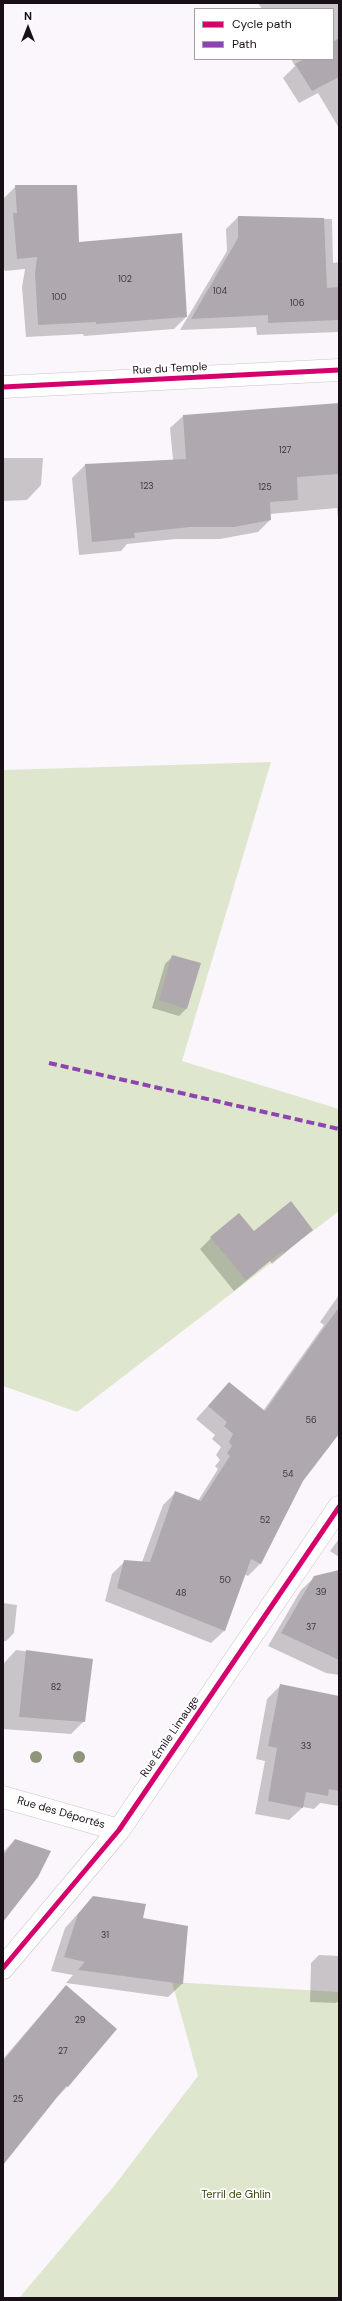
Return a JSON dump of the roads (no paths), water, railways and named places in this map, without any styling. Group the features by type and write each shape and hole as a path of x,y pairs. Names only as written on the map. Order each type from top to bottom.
{"street":[{"name":"Rue du Temple","path":"3,388 339,370"},
{"name":"Rue Émile Limauge","path":"3,1968 119,1830 339,1507"},
{"name":"Rue des Déportés","path":"3,1797 119,1830"}],"park label":[{"name":"Terril de Ghlin","path":"236,2195"}]}
